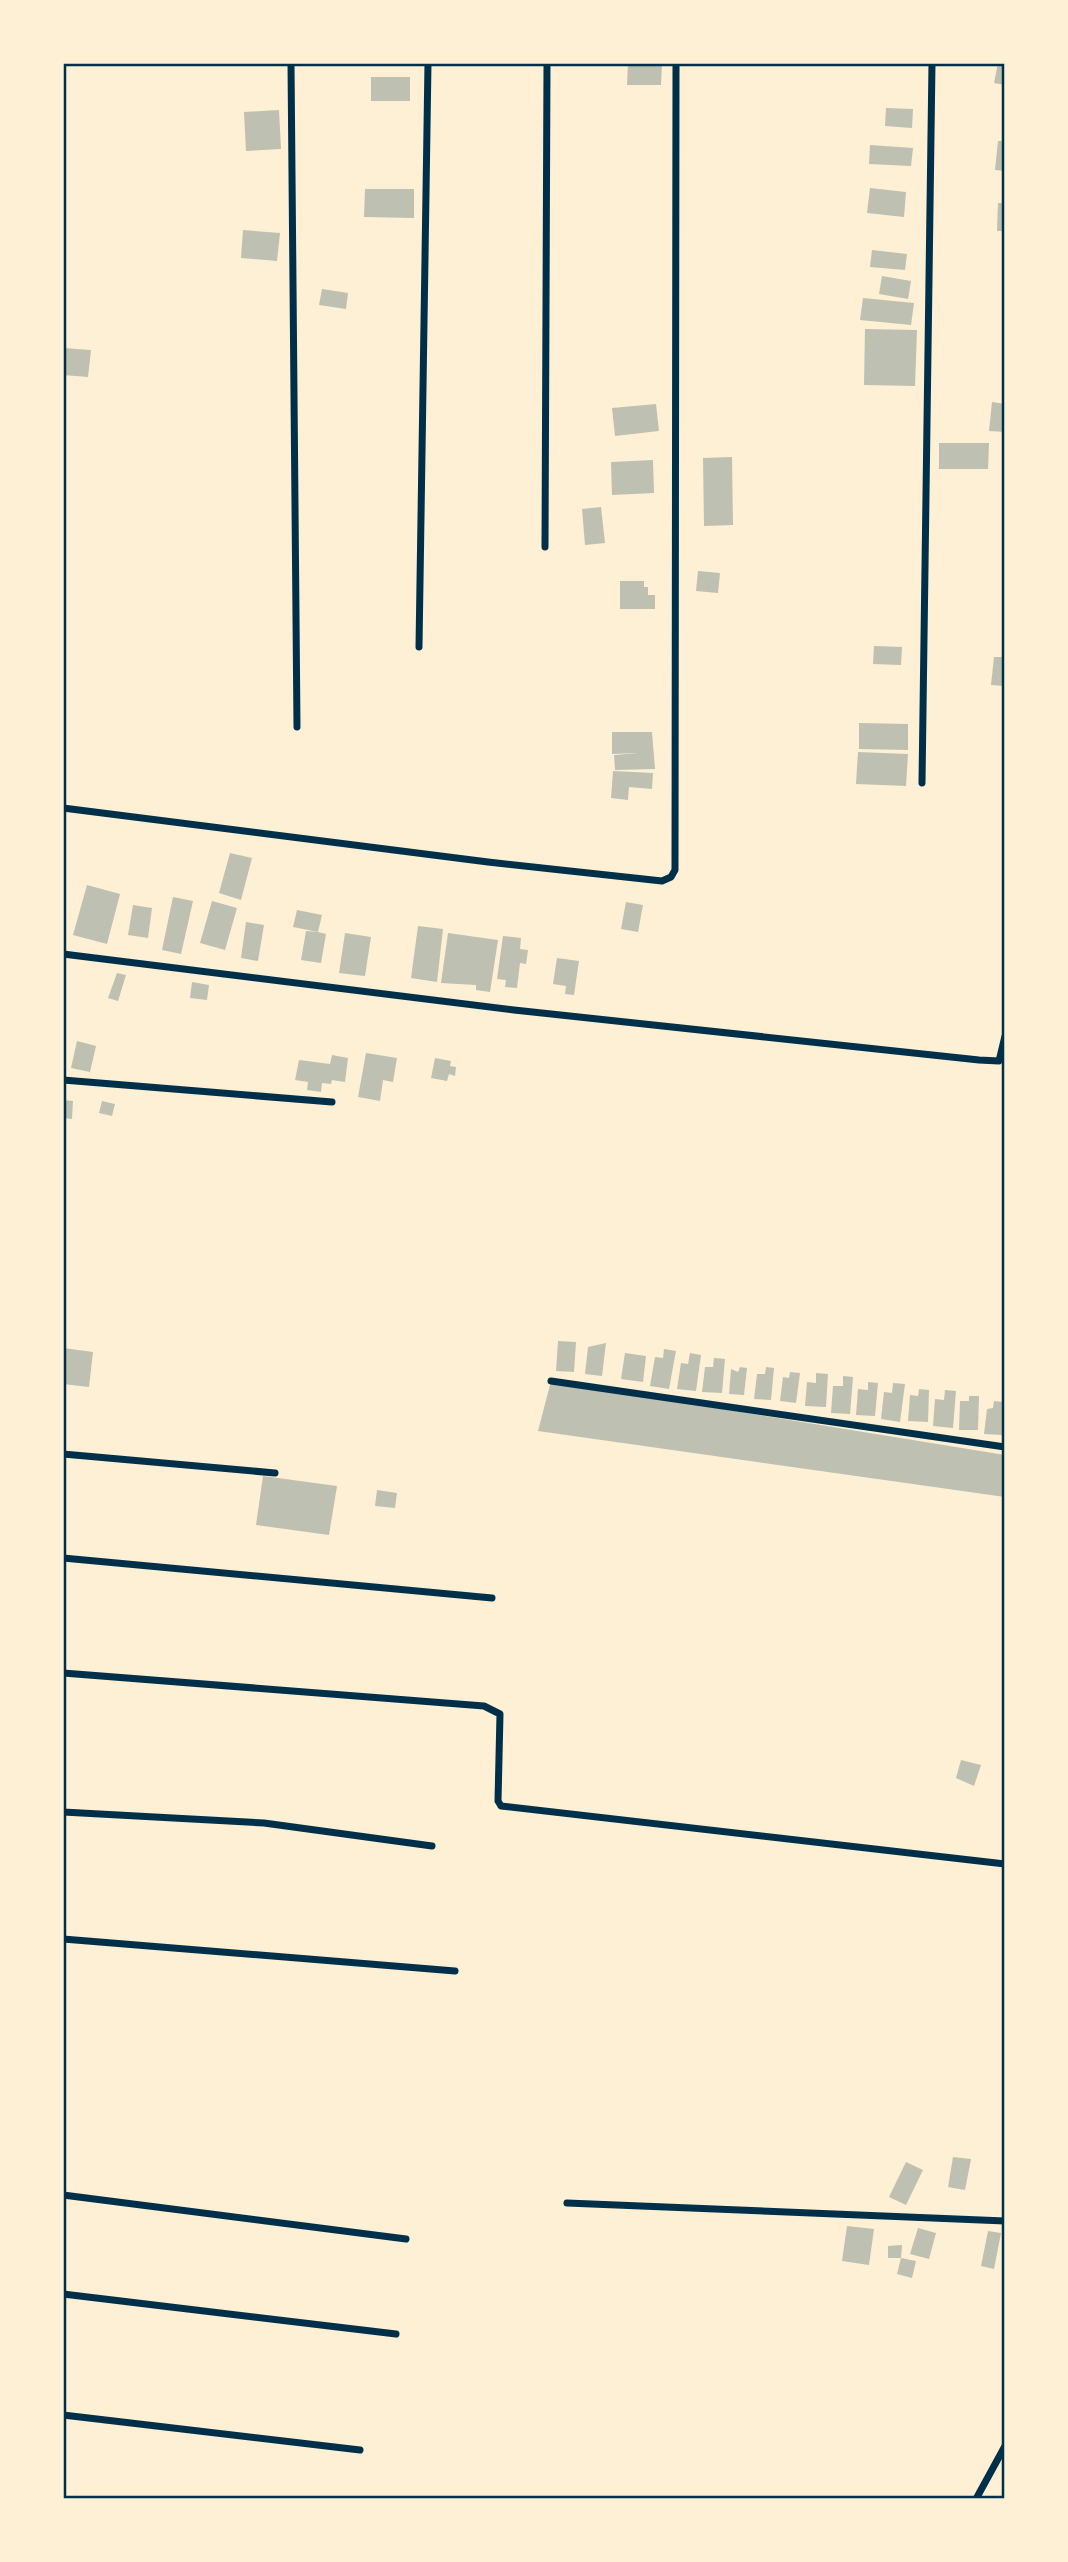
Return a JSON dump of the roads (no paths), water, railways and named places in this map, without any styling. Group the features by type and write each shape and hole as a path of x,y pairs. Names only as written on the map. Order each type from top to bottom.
{"street":[{"path":"291,63 297,727"},
{"path":"419,648 429,63"},
{"path":"545,547 547,63"},
{"path":"63,808 488,862 662,881 671,877 675,870 676,63"},
{"path":"922,783 932,63"},
{"path":"63,954 514,1010 979,1060 999,1061 1005,1036"},
{"path":"63,1080 331,1102"},
{"path":"551,1381 1005,1447"},
{"path":"63,1454 275,1473"},
{"path":"63,1558 492,1598"},
{"path":"63,1673 484,1706 500,1714 498,1801 501,1806 1005,1864"},
{"path":"63,1812 264,1823 432,1846"},
{"path":"63,1939 455,1971"},
{"path":"63,2194 406,2239"},
{"path":"567,2203 1005,2221"},
{"path":"63,2294 396,2334"},
{"path":"63,2415 360,2450"},
{"path":"976,2499 1005,2446"}]}
